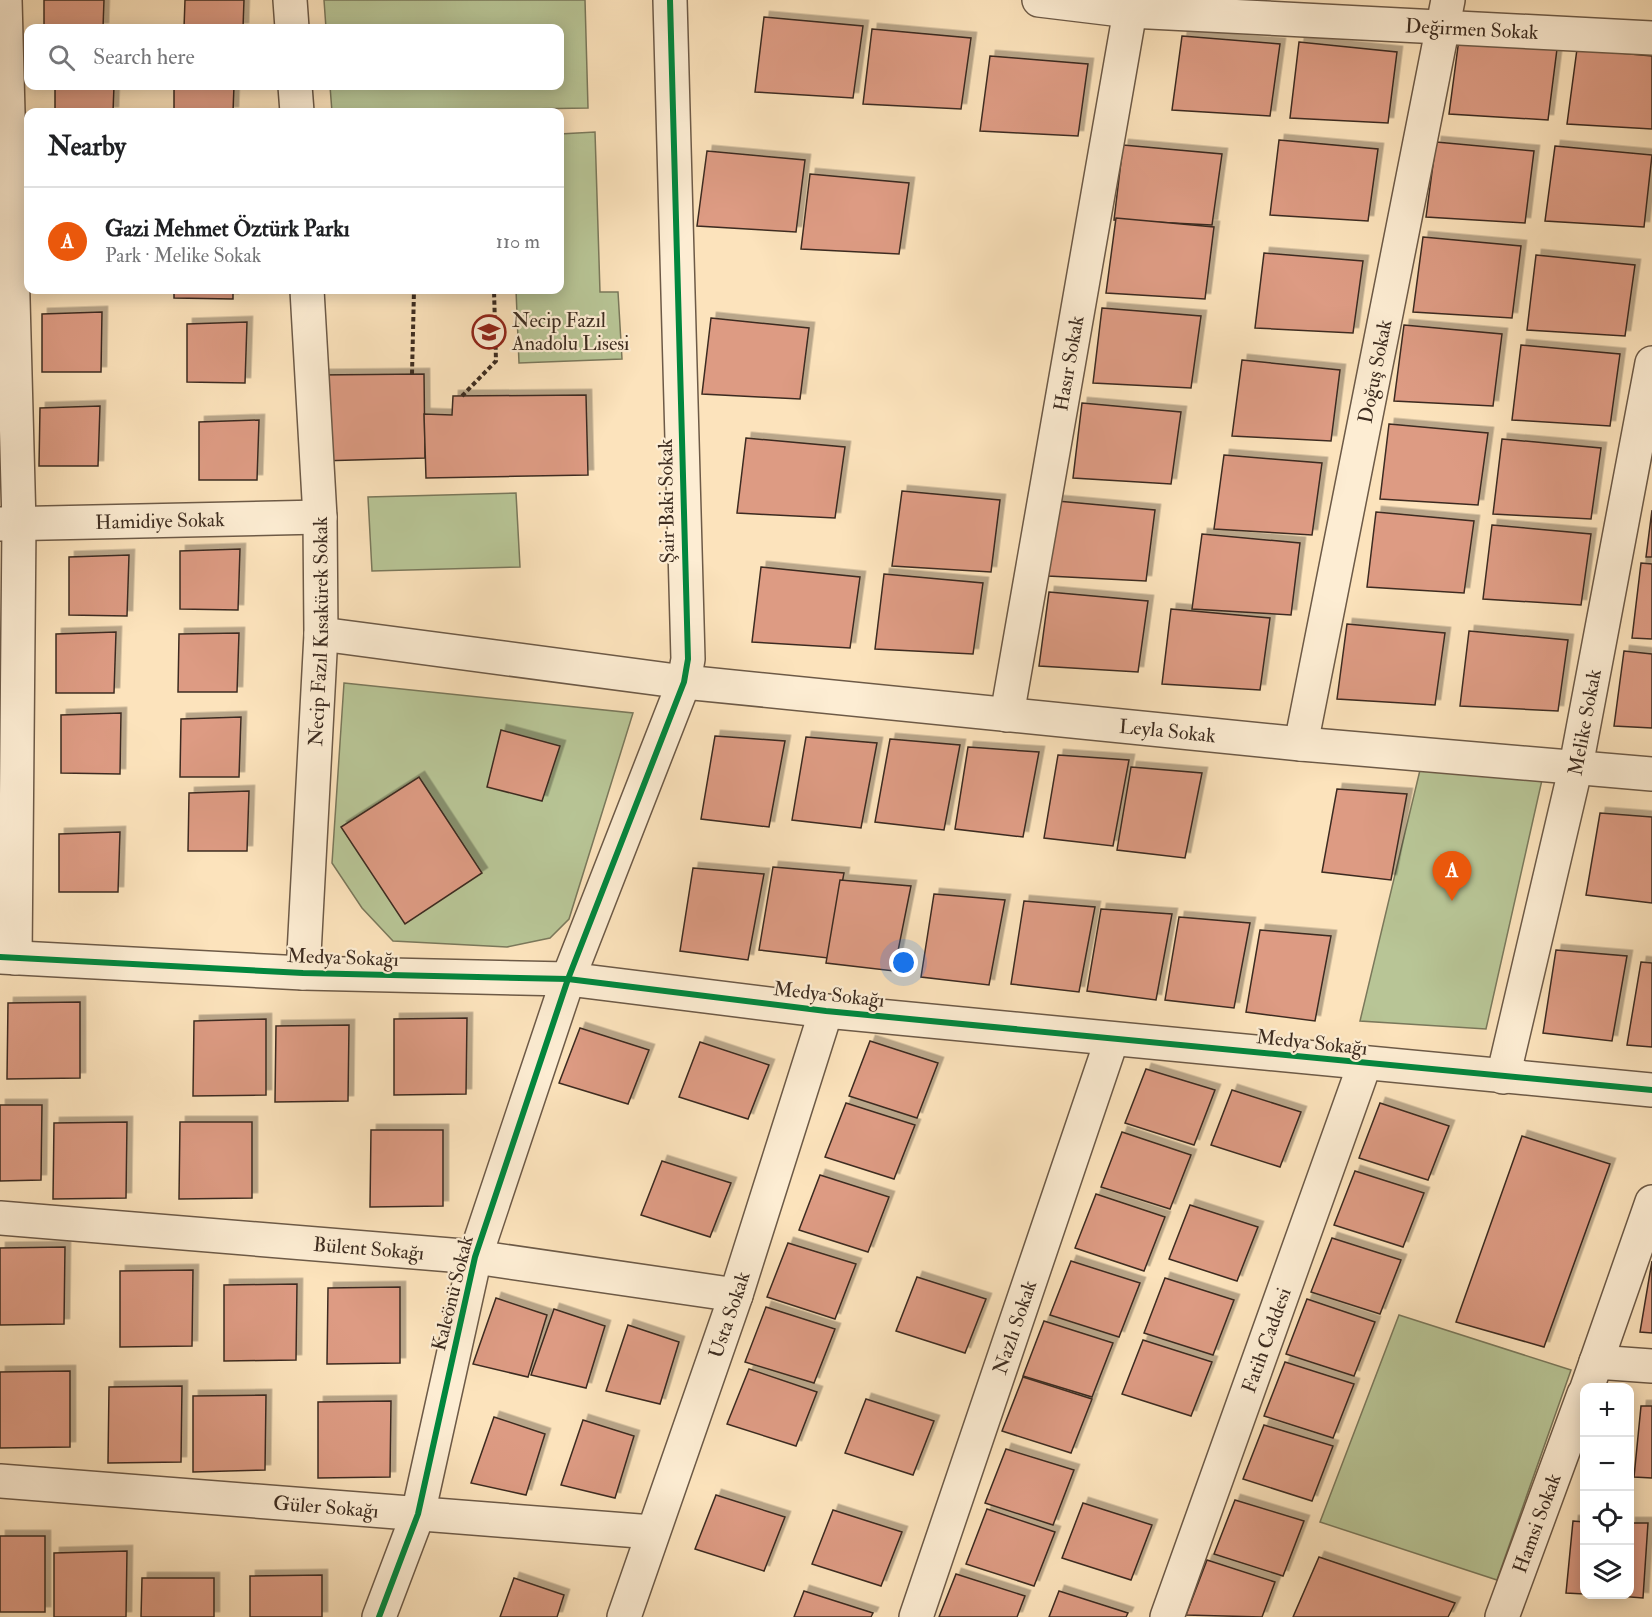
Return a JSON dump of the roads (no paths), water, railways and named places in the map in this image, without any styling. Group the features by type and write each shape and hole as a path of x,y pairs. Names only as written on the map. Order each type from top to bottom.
{"street":[{"path":"5,0 10,524 7,958"},
{"path":"290,0 292,24"},
{"name":"Şair Baki Sokak","path":"568,979 684,682 688,659 670,0"},
{"name":"Değirmen Sokak","path":"1039,0 1130,11 1445,14 1652,38"},
{"name":"Hasır Sokak","path":"1007,715 1130,11"},
{"name":"Doğuş Sokak","path":"1301,744 1445,14"},
{"path":"295,90 297,108"},
{"name":"Necip Fazıl Kısakürek Sokak","path":"303,973 321,634 320,518 307,294"},
{"name":"Melike Sokak","path":"1503,1077 1576,766 1652,363"},
{"name":"Hamidiye Sokak","path":"10,524 320,518"},
{"name":"Leyla Sokak","path":"321,634 684,682 1301,744 1652,774"},
{"name":"Medya Sokağı","path":"7,958 303,973 568,979 826,1011 1652,1090"},
{"name":"Kaleönü Sokak","path":"380,1617 418,1514 475,1257 568,979"},
{"name":"Usta Sokak","path":"624,1617 735,1295 826,1011"},
{"name":"Nazlı Sokak","path":"916,1617 1112,1038"},
{"name":"Fatih Caddesi","path":"1167,1617 1365,1064"},
{"path":"1652,1202 1592,1375 1652,1366"},
{"name":"Bülent Sokağı","path":"0,1218 475,1257 735,1295"},
{"name":"Hamsi Sokak","path":"1503,1617 1580,1405"},
{"name":"Güler Sokağı","path":"0,1480 652,1532"}],"place":[{"name":"Necip Fazıl Anadolu Lisesi","path":"489,332"},
{"name":"Gazi Mehmet Öztürk Parkı","path":"1452,901"}]}
